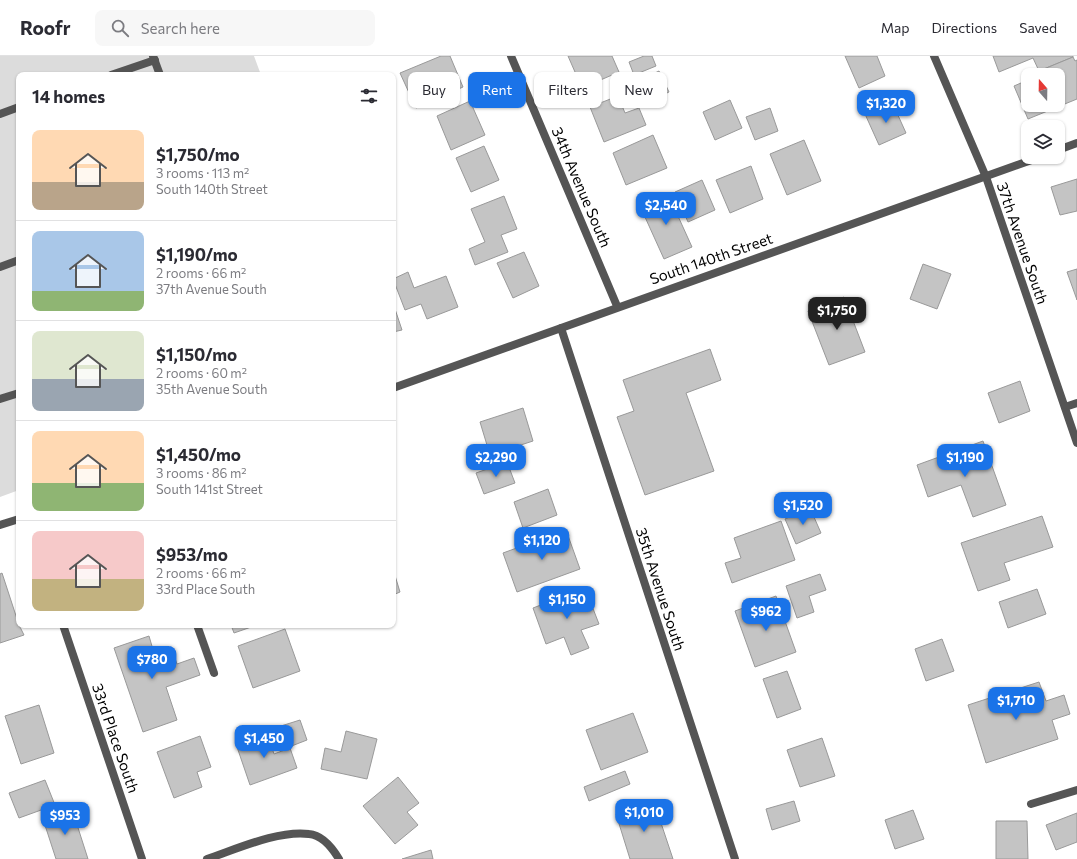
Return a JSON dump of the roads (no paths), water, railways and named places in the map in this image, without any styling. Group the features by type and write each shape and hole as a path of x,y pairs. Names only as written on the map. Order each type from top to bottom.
{"street":[{"name":"34th Avenue South","path":"511,56 617,306"},
{"name":"37th Avenue South","path":"934,56 986,177 1077,443"},
{"path":"119,72 154,58 159,72"},
{"path":"0,114 16,108"},
{"path":"1065,147 1077,143"},
{"name":"South 140th Street","path":"396,387 617,306 1021,164"},
{"path":"0,267 16,261"},
{"name":"35th Avenue South","path":"560,328 735,859"},
{"path":"0,399 16,394"},
{"path":"1064,407 1077,403"},
{"path":"0,525 16,520"},
{"name":"33rd Place South","path":"64,628 142,859"},
{"path":"198,628 214,673"},
{"path":"1031,804 1077,790"},
{"path":"207,859 282,835 311,834 332,846 339,859"}]}
